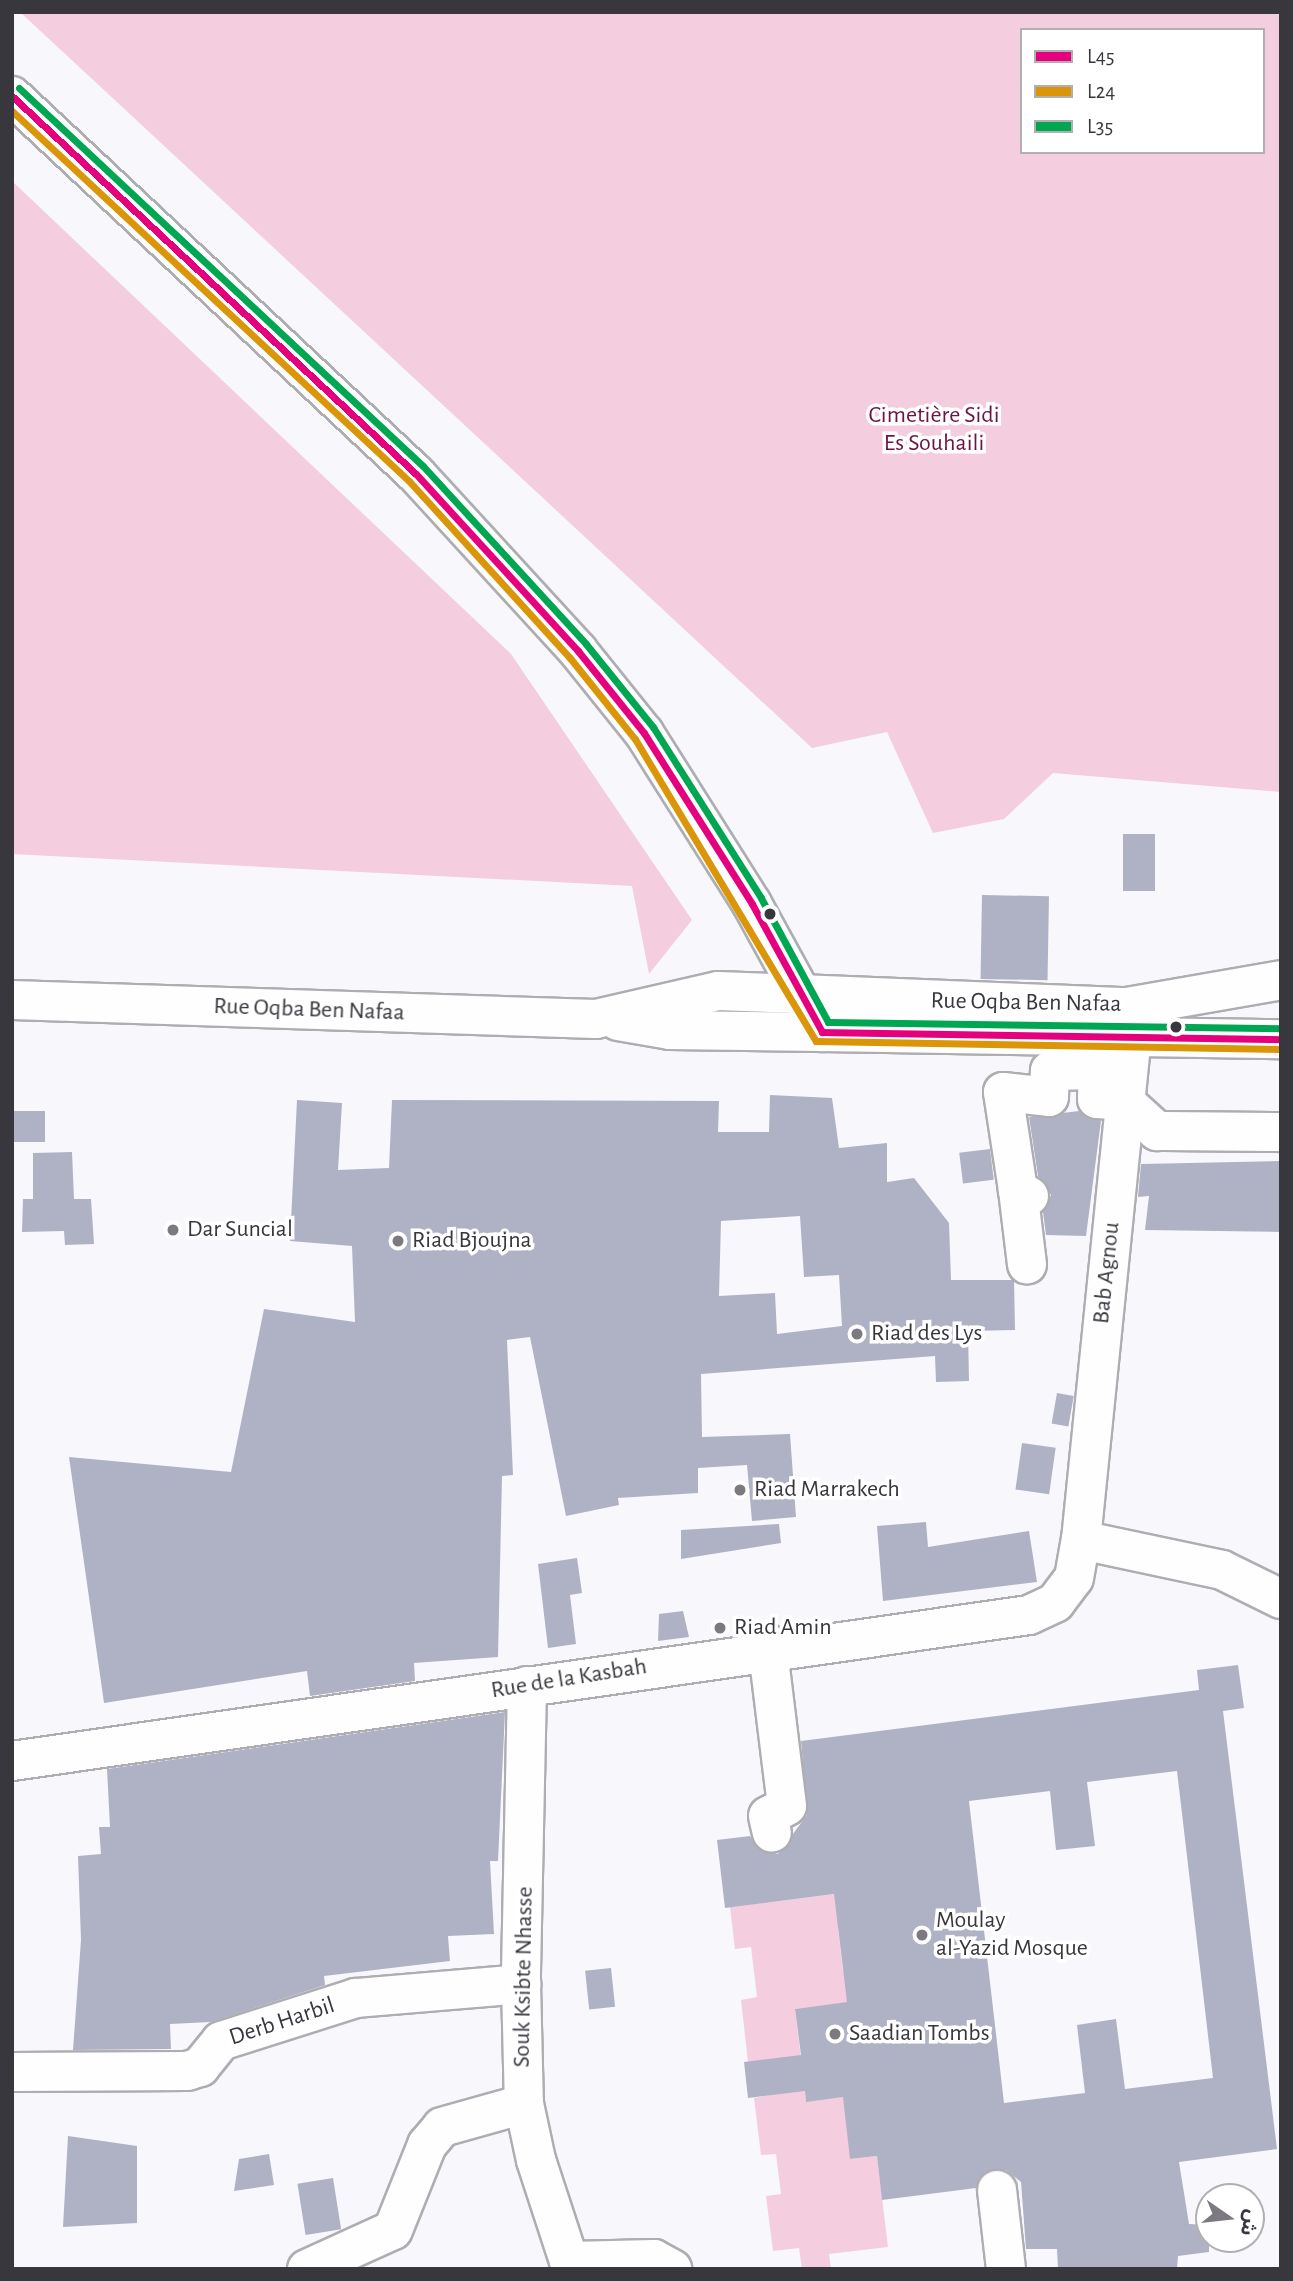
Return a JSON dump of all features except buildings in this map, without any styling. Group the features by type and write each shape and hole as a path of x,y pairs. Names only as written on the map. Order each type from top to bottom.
{"street":[{"path":"12,96 416,474 578,651 644,733 752,904 821,1032"},
{"name":"Rue Oqba Ben Nafaa","path":"12,1000 605,1018 670,1030 821,1032 1129,1021 1281,980"},
{"name":"Rue Oqba Ben Nafaa","path":"605,1018 718,991 799,994 1129,1021 1281,1039"},
{"name":"Bab Agnou","path":"1081,1540 1125,1101 1129,1021"},
{"path":"1027,1264 1023,1193 1003,1092 1049,1097 1050,1071 1098,1070 1097,1099 1125,1101 1157,1131 1281,1132"},
{"path":"1081,1540 1223,1570 1281,1599"},
{"name":"Rue de la Kasbah","path":"12,1761 527,1686 767,1646 1042,1611 1074,1578 1081,1540"},
{"path":"767,1646 787,1805 768,1816 772,1833"},
{"name":"Souk Ksibte Nhasse","path":"527,1686 521,1984 524,2104 569,2261 654,2259 672,2269"},
{"name":"Derb Harbil","path":"12,2072 187,2071 200,2067 221,2041 356,1998 521,1984"},
{"path":"307,2269 393,2231 428,2145 442,2127 524,2104"},
{"path":"997,2190 1006,2269"}],"green space":[{"name":"Cimetière Sidi Es Souhaili","path":"20,12 1281,12 1281,792 1053,773 1004,819 933,833 887,732 812,748"},
{"path":"12,181 511,654 692,920 649,974 632,886 12,854"},
{"path":"844,1893 838,1929 843,1971 857,2001 795,2009 806,2101 868,2094 850,2159 877,2156 888,2247 829,2254 831,2269 802,2269 799,2248 773,2251 766,2196 781,2194 776,2154 761,2155 754,2098 770,2095 748,2062 741,2000 757,1997 751,1947 735,1949 730,1907"}],"transit line":[{"name":"L35","path":"19,88 423,466 586,644 653,727 761,898 828,1022 1281,1028"},
{"name":"L45","path":"12,96 416,474 578,651 644,733 752,904 822,1032 1281,1039"},
{"name":"L24","path":"12,111 409,481 570,658 635,739 816,1041 1281,1049"}],"place":[{"name":"Dar Suncial","path":"173,1230"},
{"name":"Riad Bjoujna","path":"398,1241"},
{"name":"Riad des Lys","path":"857,1334"},
{"name":"Riad Marrakech","path":"740,1490"},
{"name":"Riad Amin","path":"720,1628"},
{"name":"Moulay al-Yazid Mosque","path":"922,1935"},
{"name":"Saadian Tombs","path":"835,2034"}]}
